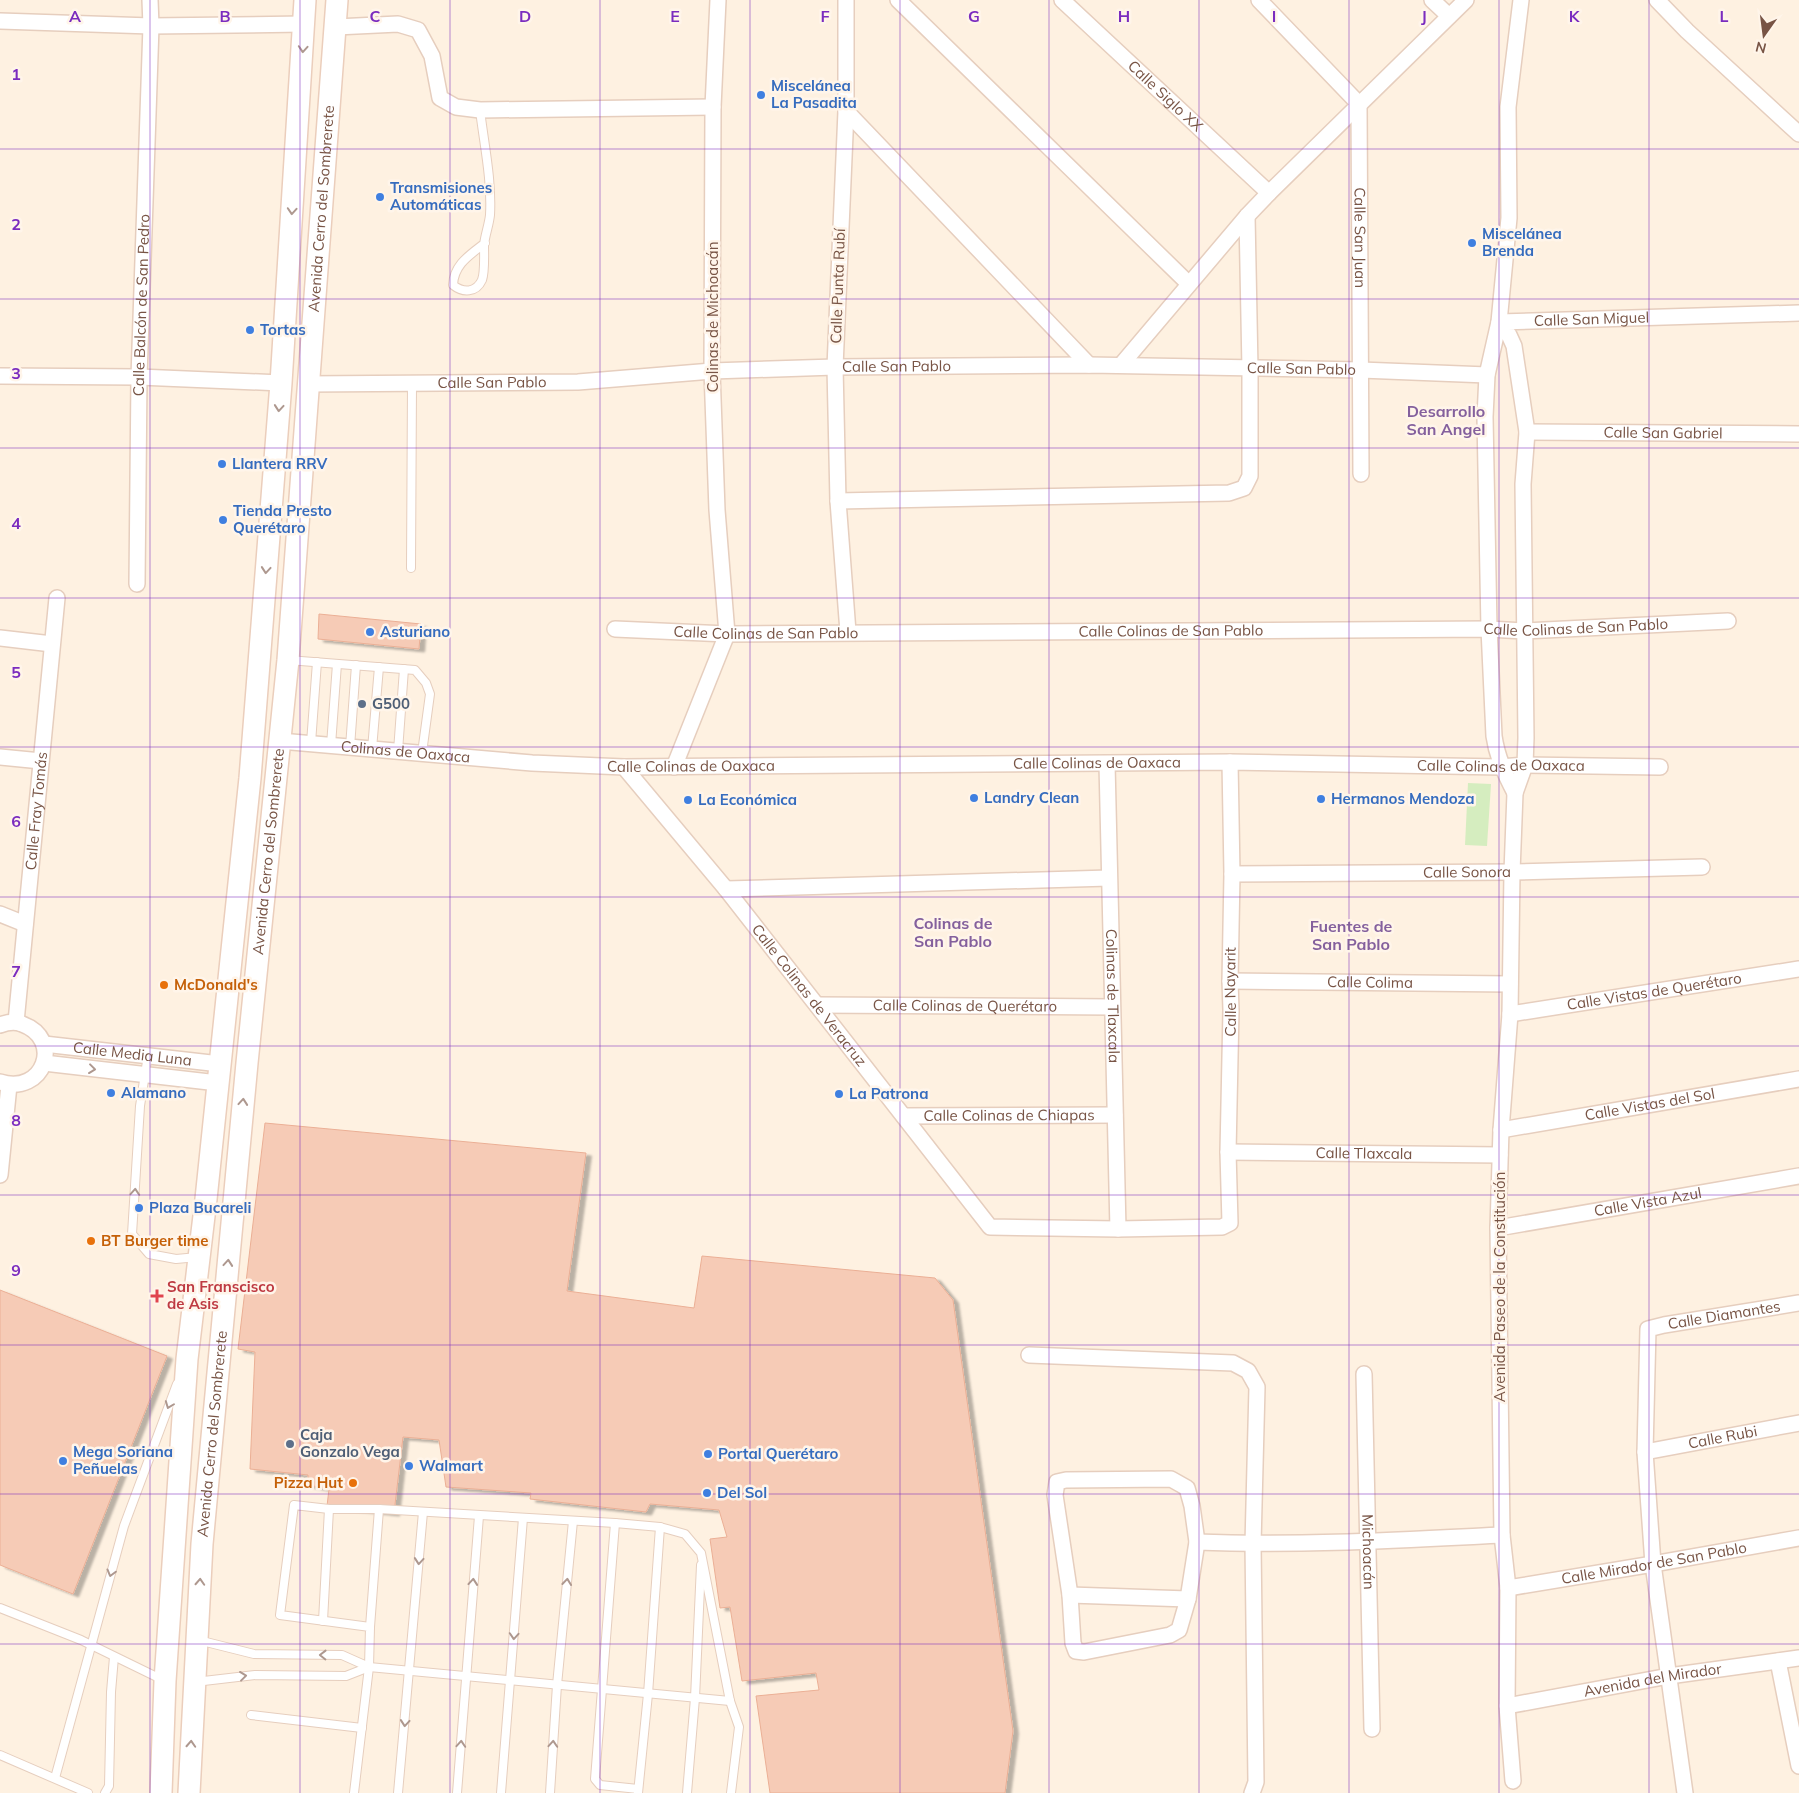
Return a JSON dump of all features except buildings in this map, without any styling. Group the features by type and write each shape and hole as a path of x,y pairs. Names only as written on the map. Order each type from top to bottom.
{"main road":[{"name":"Avenida Cerro del Sombrerete","path":"161,1793 165,1681 186,1359 200,1257 250,778 281,384 306,0"},
{"name":"Avenida Cerro del Sombrerete","path":"189,1793 203,1525 246,1072 288,660 337,0"}],"street":[{"name":"Calle Balcón de San Pedro","path":"137,584 139,377 150,0"},
{"name":"Colinas de Michoacán","path":"718,0 713,107 712,371 717,510 727,634"},
{"name":"Calle Punta Rubí","path":"846,0 846,111 835,367 838,502 848,632"},
{"path":"898,0 1189,284"},
{"name":"Calle Siglo XX","path":"1062,0 1269,193"},
{"path":"1259,0 1358,104"},
{"path":"1432,0 1449,16"},
{"path":"1121,365 1247,216 1358,104 1466,0"},
{"path":"1515,793 1501,767 1496,752 1494,736 1489,629 1485,417 1487,375 1499,322 1509,218 1508,107 1521,0"},
{"path":"1657,0 1687,31 1799,134"},
{"path":"0,21 150,26 304,24"},
{"path":"336,27 398,24 418,30 432,56 440,98 456,107 480,110 713,107"},
{"name":"Calle San Juan","path":"1358,104 1361,474"},
{"path":"846,111 1089,365"},
{"path":"838,502 1229,493 1244,488 1250,476 1247,216"},
{"name":"Calle San Miguel","path":"1499,322 1799,313"},
{"path":"1499,322 1509,335 1514,346 1527,432"},
{"name":"Calle San Pablo","path":"307,384 578,382 712,371 835,367 1089,365 1361,370 1487,375"},
{"path":"0,376 139,377 281,384"},
{"name":"Calle San Gabriel","path":"1527,432 1799,434"},
{"name":"Avenida Paseo de la Constitución","path":"1512,1781 1507,1706 1508,1588 1502,1535 1498,1228 1501,1130 1510,1014 1515,793 1525,765 1526,738 1523,484 1527,432"},
{"name":"Calle Fray Tomás","path":"16,1022 57,598"},
{"name":"Calle Colinas de San Pablo","path":"615,629 727,634 1489,629 1524,631 1728,621"},
{"path":"674,766 727,634"},
{"path":"0,638 52,644"},
{"name":"Colinas de Oaxaca","path":"280,740 532,763"},
{"path":"0,757 41,761"},
{"name":"Calle Colinas de Oaxaca","path":"532,763 624,767 1230,762 1501,767 1525,765 1660,767"},
{"name":"Calle Nayarit","path":"1230,762 1232,874 1228,1152 1230,1223"},
{"name":"Colinas de Tlaxcala","path":"1107,764 1108,878 1118,1229"},
{"name":"Calle Colinas de Veracruz","path":"624,767 726,889 990,1227 1118,1229 1222,1227 1230,1223"},
{"name":"Calle Sonora","path":"1232,874 1512,872 1702,867"},
{"path":"726,889 1108,878"},
{"path":"0,914 25,924"},
{"name":"Calle Vistas de Querétaro","path":"1510,1014 1799,969"},
{"name":"Calle Colima","path":"1230,981 1510,984"},
{"name":"Calle Colinas de Querétaro","path":"817,1005 1112,1007"},
{"path":"0,1025 16,1022 31,1027 39,1034 44,1044 45,1055 44,1063 39,1073 31,1080 21,1085 5,1084 0,1175"},
{"name":"Calle Media Luna","path":"44,1044 148,1055 219,1074"},
{"name":"Calle Media Luna","path":"44,1063 145,1075 219,1074"},
{"name":"Calle Vistas del Sol","path":"1501,1130 1799,1079"},
{"name":"Calle Colinas de Chiapas","path":"904,1116 1115,1115"},
{"name":"Calle Tlaxcala","path":"1228,1152 1500,1155"},
{"name":"Calle Vista Azul","path":"1498,1228 1799,1176"},
{"name":"Calle Diamantes","path":"1645,1452 1648,1329 1799,1303"},
{"path":"1029,1354 1233,1363 1248,1371 1257,1387 1253,1544 1256,1782 1252,1793"},
{"name":"Michoacán","path":"1364,1374 1372,1729"},
{"name":"Calle Rubi","path":"1645,1452 1799,1424"},
{"path":"1645,1452 1653,1564 1685,1793"},
{"path":"1170,1479 1186,1488 1192,1506 1198,1542 1188,1598 1179,1630 1170,1635 1084,1652 1076,1651 1073,1643 1070,1595 1055,1495 1056,1482 1066,1480 1170,1479"},
{"path":"1198,1542 1253,1544 1367,1542 1502,1535"},
{"name":"Calle Mirador de San Pablo","path":"1508,1588 1799,1538"},
{"path":"1070,1595 1188,1598"},
{"name":"Avenida del Mirador","path":"1507,1706 1670,1676 1799,1658"},
{"path":"1778,1661 1799,1766"}],"lane":[{"path":"480,110 489,180 490,215 482,279 476,288 468,292 460,290 454,285 454,274 462,262 485,243"},
{"path":"411,568 412,384"},
{"path":"288,660 415,670 421,676 430,694 422,753"},
{"path":"311,743 317,662"},
{"path":"331,745 337,664"},
{"path":"350,746 356,665"},
{"path":"372,749 379,667"},
{"path":"398,751 404,669"},
{"path":"148,1055 140,1106 132,1234 149,1254 176,1258 200,1257"},
{"path":"55,1778 124,1526 186,1359"},
{"path":"370,1627 280,1615 294,1505 329,1509 380,1509 616,1523 660,1527 684,1534 702,1553 730,1702 739,1728 731,1793"},
{"path":"323,1621 329,1509"},
{"path":"354,1793 369,1667 370,1627 380,1509"},
{"path":"398,1793 423,1512"},
{"path":"457,1793 479,1516"},
{"path":"501,1793 523,1518"},
{"path":"550,1793 557,1685 573,1521"},
{"path":"616,1523 595,1779 600,1785 638,1791 648,1694 660,1527"},
{"path":"687,1793 695,1698 702,1553"},
{"path":"0,1608 91,1645 165,1681"},
{"path":"197,1640 254,1654 342,1655 369,1667 730,1702"},
{"path":"105,1793 109,1786 111,1692 114,1657"},
{"path":"195,1682 255,1675 346,1676 369,1667"},
{"path":"251,1715 362,1728"},
{"path":"0,1755 88,1793"}],"green space":[{"path":"1468,783 1491,784 1487,846 1465,845"}],"place":[{"name":"Miscelánea La Pasadita","path":"761,95"},
{"name":"Transmisiones Automáticas","path":"380,197"},
{"name":"Miscelánea Brenda","path":"1472,243"},
{"name":"Tortas","path":"250,330"},
{"name":"Llantera RRV","path":"222,464"},
{"name":"Tienda Presto Querétaro","path":"223,520"},
{"name":"Asturiano","path":"370,632"},
{"name":"G500","path":"362,704"},
{"name":"Landry Clean","path":"974,798"},
{"name":"Hermanos Mendoza","path":"1321,799"},
{"name":"La Económica","path":"688,800"},
{"name":"McDonald's","path":"164,985"},
{"name":"Alamano","path":"111,1093"},
{"name":"La Patrona","path":"839,1094"},
{"name":"Plaza Bucareli","path":"139,1208"},
{"name":"BT Burger time","path":"91,1241"},
{"name":"San Franscisco de Asis","path":"157,1296"},
{"name":"Caja Gonzalo Vega","path":"290,1444"},
{"name":"Portal Querétaro","path":"708,1454"},
{"name":"Mega Soriana Peñuelas","path":"63,1461"},
{"name":"Walmart","path":"409,1466"},
{"name":"Pizza Hut","path":"353,1483"},
{"name":"Del Sol","path":"707,1493"}],"district":[{"name":"Desarrollo San Angel","path":"1446,420"},
{"name":"Colinas de San Pablo","path":"953,932"},
{"name":"Fuentes de San Pablo","path":"1351,935"}]}
